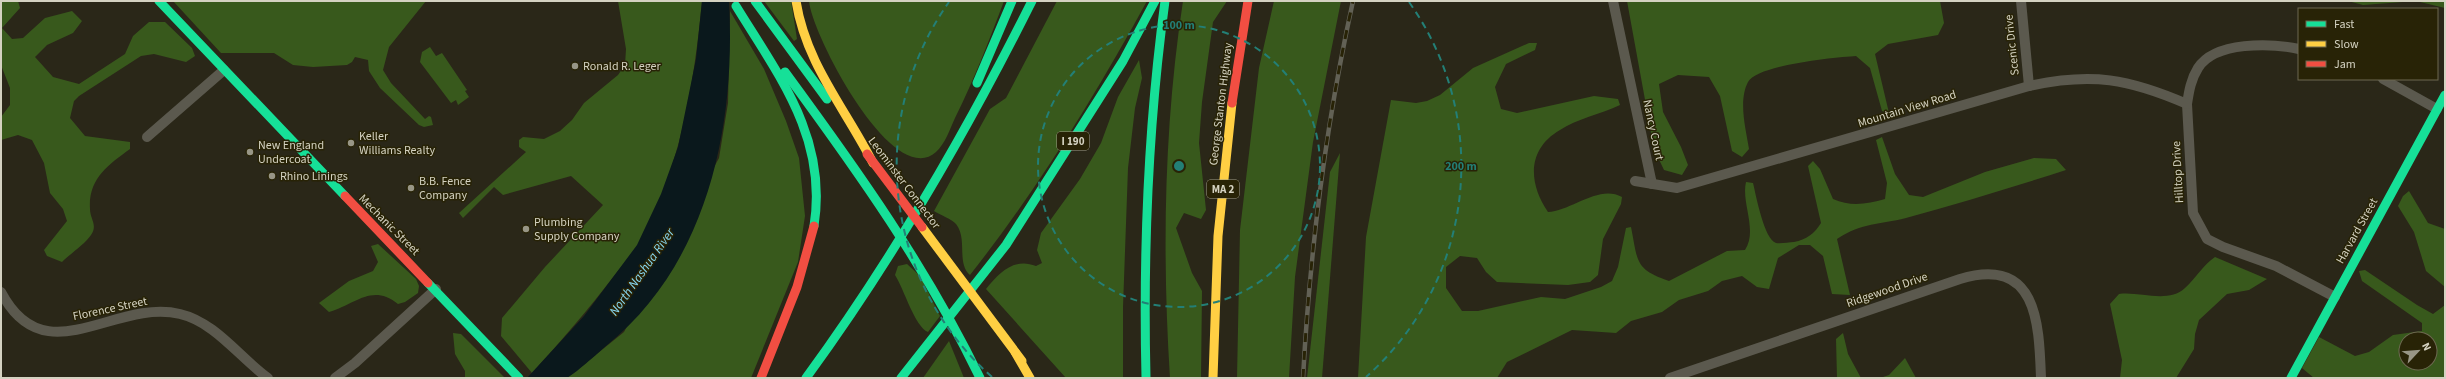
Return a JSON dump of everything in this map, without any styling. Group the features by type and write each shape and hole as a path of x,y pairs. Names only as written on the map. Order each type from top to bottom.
{"main road":[{"name":"Mechanic Street","path":"159,1 346,198 436,288 519,378"},
{"name":"Leominster Connector","path":"755,1 873,163 1034,378"},
{"path":"796,1 807,51 851,120 873,163"},
{"path":"806,378 842,329 883,268 925,201 1012,1"},
{"path":"934,183 961,138 1032,1"},
{"path":"1146,378 1143,297 1150,124 1165,1"},
{"name":"George Stanton Highway","path":"1213,378 1215,277 1220,218 1236,77 1248,1"},
{"path":"734,4 763,47 879,203 913,255 959,331 980,378"},
{"name":"I 190","path":"901,378 986,272 1076,135 1122,61 1154,4"},
{"path":"761,378 786,317 815,230 818,193 815,161 806,129 763,47"},
{"name":"Harvard Street","path":"2291,378 2445,95"},
{"path":"1015,352 1030,378"},
{"path":"905,378 915,361"}],"street":[{"name":"Nancy Court","path":"1613,1 1629,82 1652,184"},
{"name":"Scenic Drive","path":"2020,1 2029,86"},
{"name":"Hilltop Drive","path":"2298,49 2246,46 2214,55 2198,67 2189,89 2187,104 2193,213 2207,239 2224,247 2276,266 2335,297"},
{"path":"147,137 224,70"},
{"name":"Mountain View Road","path":"1635,181 1677,188 2029,86 2082,77 2099,78 2163,93 2187,104"},
{"path":"2385,80 2437,109"},
{"name":"Ridgewood Drive","path":"1670,378 1953,282 1987,273 2010,280 2023,290 2031,303 2038,333 2041,378"},
{"path":"335,378 355,364 436,288"},
{"name":"Florence Street","path":"1,292 19,319 33,327 50,332 77,330 144,313 181,314 209,329 268,378"}],"green space":[{"path":"1,1 18,1 20,8 2,28 12,39 23,38 45,18 72,11 82,21 73,33 47,45 35,57 53,77 79,84 125,54 133,36 149,22 165,22 192,48 195,56 186,62 154,54 141,56 79,96 74,101 70,118 85,136 130,142 130,149 107,167 96,181 90,198 90,213 94,225 93,231 85,242 62,262 47,256 44,250 67,221 63,209 50,193 44,163 32,140 18,135 1,140 1,117 10,105 10,88 1,65"},
{"path":"173,1 426,1 389,47 383,70 391,83 425,119 429,116 431,117 433,125 424,127 419,125 380,88 369,71 368,60 355,57 352,62 347,65 313,67 293,65 274,53 221,53"},
{"path":"618,1 702,1 695,64 683,127 665,187 638,245 584,313 532,373 501,336 502,318 545,267 603,205 571,176 503,195 494,187 463,218 459,213 526,152 519,147 519,140 523,137 544,139 560,131 572,120 584,103 618,75 625,65 626,49"},
{"path":"764,1 791,1 797,39 794,41"},
{"path":"809,1 1004,1 969,89 947,136 936,152 918,158 898,150 878,130 858,104 839,74 824,44 814,19"},
{"path":"1057,1 1147,1 1107,72 1064,142 1019,210 970,275 964,264 961,237 956,224 934,211 990,109 1006,98"},
{"path":"1183,1 1227,1 1213,22 1202,102 1199,143 1206,210 1201,219 1184,213 1176,228 1192,273 1202,291 1201,378 1170,378 1167,331 1166,189 1168,142"},
{"path":"1274,1 1341,1 1313,142 1295,277 1289,378 1237,378 1240,230 1259,68"},
{"path":"1627,1 1940,1 1944,23 1938,35 1888,44 1875,54 1889,113 1882,111 1870,68 1856,56 1798,63 1766,71 1754,76 1748,82 1745,90 1743,107 1749,149 1742,157 1732,151 1720,96 1709,77 1678,75 1659,84 1663,112 1681,147 1688,165 1682,175 1664,170 1654,149"},
{"path":"2348,1 2416,1 2363,5"},
{"path":"2416,1 2445,1 2445,8"},
{"path":"730,11 764,69 786,121 799,158 805,216 798,262 751,378 567,378 624,332 719,158 728,103"},
{"path":"1529,43 1537,43 1535,50 1506,64 1495,87 1501,109 1517,113 1594,96 1618,99 1620,105 1566,126 1549,138 1541,147 1536,157 1534,178 1541,201 1548,212 1557,211 1585,199 1604,194 1613,194 1622,197 1621,204 1603,239 1598,275 1590,282 1568,285 1497,282 1486,272 1477,258 1460,256 1446,267 1446,288 1462,311 1478,311 1541,297 1565,299 1601,287 1612,281 1618,267 1626,228 1631,227 1637,256 1643,268 1658,277 1669,281 1727,251 1745,250 1749,242 1750,234 1745,190 1746,182 1753,183 1764,225 1772,240 1776,243 1780,243 1802,240 1813,233 1821,223 1808,166 1813,161 1820,169 1833,199 1840,202 1859,204 1885,199 1887,183 1876,140 1882,137 1895,174 1909,195 1923,197 1985,172 2034,158 2056,159 2066,170 1946,207 1906,218 1863,227 1837,239 1850,295 1832,294 1823,256 1810,245 1799,245 1778,258 1769,289 1757,287 1742,276 1722,281 1708,291 1679,300 1662,312 1631,321 1616,333 1572,330 1507,362 1497,378 1358,378 1366,237 1391,100 1416,103 1427,101 1440,95 1473,68"},
{"path":"430,47 436,56 442,53 467,90 465,91 469,97 458,105 456,100 451,103 420,62 422,52"},
{"path":"1139,60 1142,78 1135,108 1128,168 1123,307 1123,378 1066,378 986,289 996,277 1014,265 1028,264 1036,266 1042,263 1037,250 1041,233 1080,179 1101,143 1118,97"},
{"path":"1340,153 1322,378 1307,378 1330,172"},
{"path":"2409,191 2428,223 2445,229 2445,287 2426,271 2414,232 2398,206 2403,196"},
{"path":"378,244 416,279 419,286 418,293 405,302 398,304 389,298 380,295 372,295 356,300 329,312 319,303 349,281 373,271 378,262 371,246"},
{"path":"2215,257 2267,279 2249,290 2227,294 2199,320 2195,334 2194,349 2176,378 2120,378 2122,360 2110,304 2119,294 2162,296 2178,293 2185,288 2206,264"},
{"path":"907,264 920,276 940,316 928,332 923,329 914,315 895,275 898,266"},
{"path":"2365,270 2433,314 2445,305 2445,378 2314,378 2302,368 2319,337 2355,356 2369,352 2393,335 2398,334 2398,371 2438,371 2438,331 2422,331 2422,323 2362,281 2359,271"},
{"path":"453,333 461,334 505,378 465,378 465,371 455,354"},
{"path":"1843,333 1848,354 1861,378 1837,378 1836,339"},
{"path":"949,341 964,378 923,378"},
{"path":"1905,358 1916,378 1880,378 1889,375"}],"water":[{"name":"North Nashua River","path":"702,1 729,1 730,48 727,96 720,143 708,190 692,234 669,275 641,313 606,346 566,378 527,378 584,316 637,245 661,194 678,147 696,59"}],"railway":[{"path":"1303,378 1310,283 1320,189 1334,95 1353,1"}],"traffic: fast":[{"path":"159,1 345,196"},
{"path":"755,1 827,99"},
{"path":"977,83 1012,1"},
{"path":"806,378 869,287 927,194 981,99 1032,1"},
{"path":"901,378 1006,245 1123,61 1155,1"},
{"path":"1146,378 1145,283 1148,189 1154,95 1165,1"},
{"path":"736,6 783,83 807,136 814,164 816,194 814,226"},
{"path":"785,72 890,220 937,298 980,378"},
{"path":"2291,378 2445,95"},
{"path":"428,283 519,378"}],"traffic: slow":[{"path":"796,1 801,24 817,65 873,163"},
{"path":"1213,378 1218,236 1232,103"},
{"path":"922,227 1022,361"},
{"path":"1015,352 1030,378"}],"traffic: jam":[{"path":"1232,103 1248,1"},
{"path":"867,154 922,227"},
{"path":"345,196 428,283"},
{"path":"761,378 797,287 814,226"}],"place":[{"name":"Ronald R. Leger","path":"575,66"},
{"name":"Keller Williams Realty","path":"351,143"},
{"name":"New England Undercoat","path":"250,152"},
{"name":"Rhino Linings","path":"272,176"},
{"name":"B.B. Fence Company","path":"411,188"},
{"name":"Plumbing Supply Company","path":"526,229"}]}
